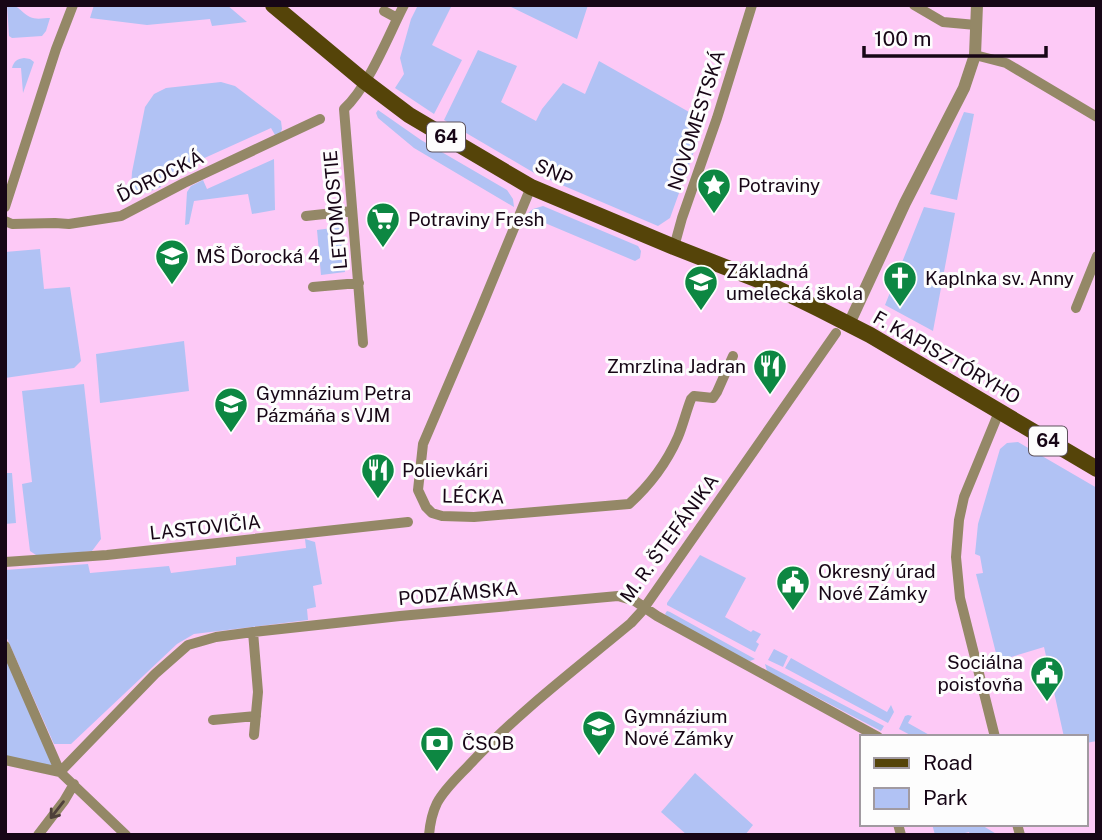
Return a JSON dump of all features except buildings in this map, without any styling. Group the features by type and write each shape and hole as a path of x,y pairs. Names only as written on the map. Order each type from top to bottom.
{"main road":[{"name":"SNP","path":"273,5 409,115 531,187 766,283 842,328"},
{"name":"F. KAPISZTÓRYHO","path":"842,328 870,335 1097,469"}],"street":[{"path":"5,207 73,5"},
{"name":"LETOMOSTIE","path":"363,343 344,109 354,99 372,68 404,5"},
{"name":"NOVOMESTSKÁ","path":"674,247 752,5"},
{"path":"914,5 943,22 976,25"},
{"name":"M. R. ŠTEFÁNIKA","path":"429,835 430,823 438,802 475,759 521,715 631,623 645,607 842,328 964,88 975,55 978,5"},
{"path":"384,11 397,18"},
{"path":"975,55 1006,63 1097,117"},
{"name":"ĎOROCKÁ","path":"5,221 12,224 69,224 121,216 184,183 320,120"},
{"name":"LÉCKA","path":"531,187 423,444 418,490 432,513 474,517 629,504 653,479 672,450 691,399 694,396 713,398 733,356"},
{"path":"306,216 352,211"},
{"path":"1076,308 1097,256"},
{"path":"313,287 359,283"},
{"path":"994,735 960,598 956,557 964,497 999,412"},
{"name":"LASTOVIČIA","path":"5,562 107,555 408,522"},
{"name":"PODZÁMSKA","path":"60,772 155,674 188,645 216,637 253,632 618,596 633,600 668,622 874,735"},
{"path":"253,632 258,692 254,735"},
{"path":"5,646 60,772 126,835"},
{"path":"213,720 256,716"},
{"path":"5,760 60,772"},
{"path":"38,835 74,784"}],"green space":[{"path":"7,5 17,7 32,18 50,18 46,31 42,36 9,36"},
{"path":"94,5 227,5 247,22 212,26 210,19 147,25 90,18"},
{"path":"418,5 452,5 432,45 462,60 434,114 395,88 404,74 400,58 411,19"},
{"path":"507,5 588,5 577,39"},
{"path":"478,50 517,66 501,102 536,121 563,83 585,94 599,61 705,121 670,218 658,226 536,174 444,120"},
{"path":"24,58 34,62 23,93 21,68 12,68 16,61"},
{"path":"221,82 235,86 281,121 280,134 275,135 271,128 158,179 161,187 140,195 131,188 145,107 154,94 166,88"},
{"path":"378,110 421,140 507,190 513,199 514,207 414,148 378,118"},
{"path":"964,112 974,114 957,200 930,194"},
{"path":"274,159 275,210 252,214 248,194 194,201 189,224 185,225 187,192 191,186 203,180 207,189"},
{"path":"543,206 638,246 641,251 640,258 635,261 526,215"},
{"path":"924,207 955,213 933,331 885,305"},
{"path":"340,227 345,272 321,275 317,230"},
{"path":"40,249 44,289 70,287 81,361 74,368 5,378 5,252"},
{"path":"184,341 189,391 100,403 96,354"},
{"path":"84,384 101,539 92,551 39,557 30,551 22,484 32,482 22,391"},
{"path":"1018,442 1097,488 1097,741 1088,743 1088,735 1064,735 1044,647 998,661 976,574 983,573 980,556 975,554 978,524 1000,449 1007,443"},
{"path":"5,473 12,473 16,523 5,524"},
{"path":"305,539 315,542 322,584 313,586 316,607 307,609 308,620 194,634 177,644 71,744 54,744 5,634 5,570 88,564 90,573 169,566 171,573 236,565 236,557 306,548"},
{"path":"700,555 746,578 725,617 751,632 753,630 761,634 756,642 759,644 755,652 667,605"},
{"path":"667,611 755,659 743,659 668,617 665,614"},
{"path":"5,646 60,772 5,760"},
{"path":"774,649 788,656 783,667 768,660"},
{"path":"791,658 887,712 891,705 894,712 888,723 785,668"},
{"path":"765,664 884,726 881,731 767,671"},
{"path":"905,716 912,716 908,723 929,735 910,735 899,729"},
{"path":"695,773 753,825 745,835 687,835 661,812"},
{"path":"933,826 983,826 998,835 970,835 969,832 935,835"}],"place":[{"name":"Potraviny","path":"714,215"},
{"name":"Potraviny Fresh","path":"383,249"},
{"name":"MŠ Ďorocká 4","path":"172,286"},
{"name":"Kaplnka sv. Anny","path":"900,308"},
{"name":"Základná umelecká škola","path":"701,312"},
{"name":"Zmrzlina Jadran","path":"770,396"},
{"name":"Gymnázium Petra Pázmáňa s VJM","path":"231,434"},
{"name":"Polievkári","path":"378,500"},
{"name":"Okresný úrad Nové Zámky","path":"793,612"},
{"name":"Sociálna poisťovňa","path":"1047,703"},
{"name":"Gymnázium Nové Zámky","path":"599,757"},
{"name":"ČSOB","path":"437,773"}]}
